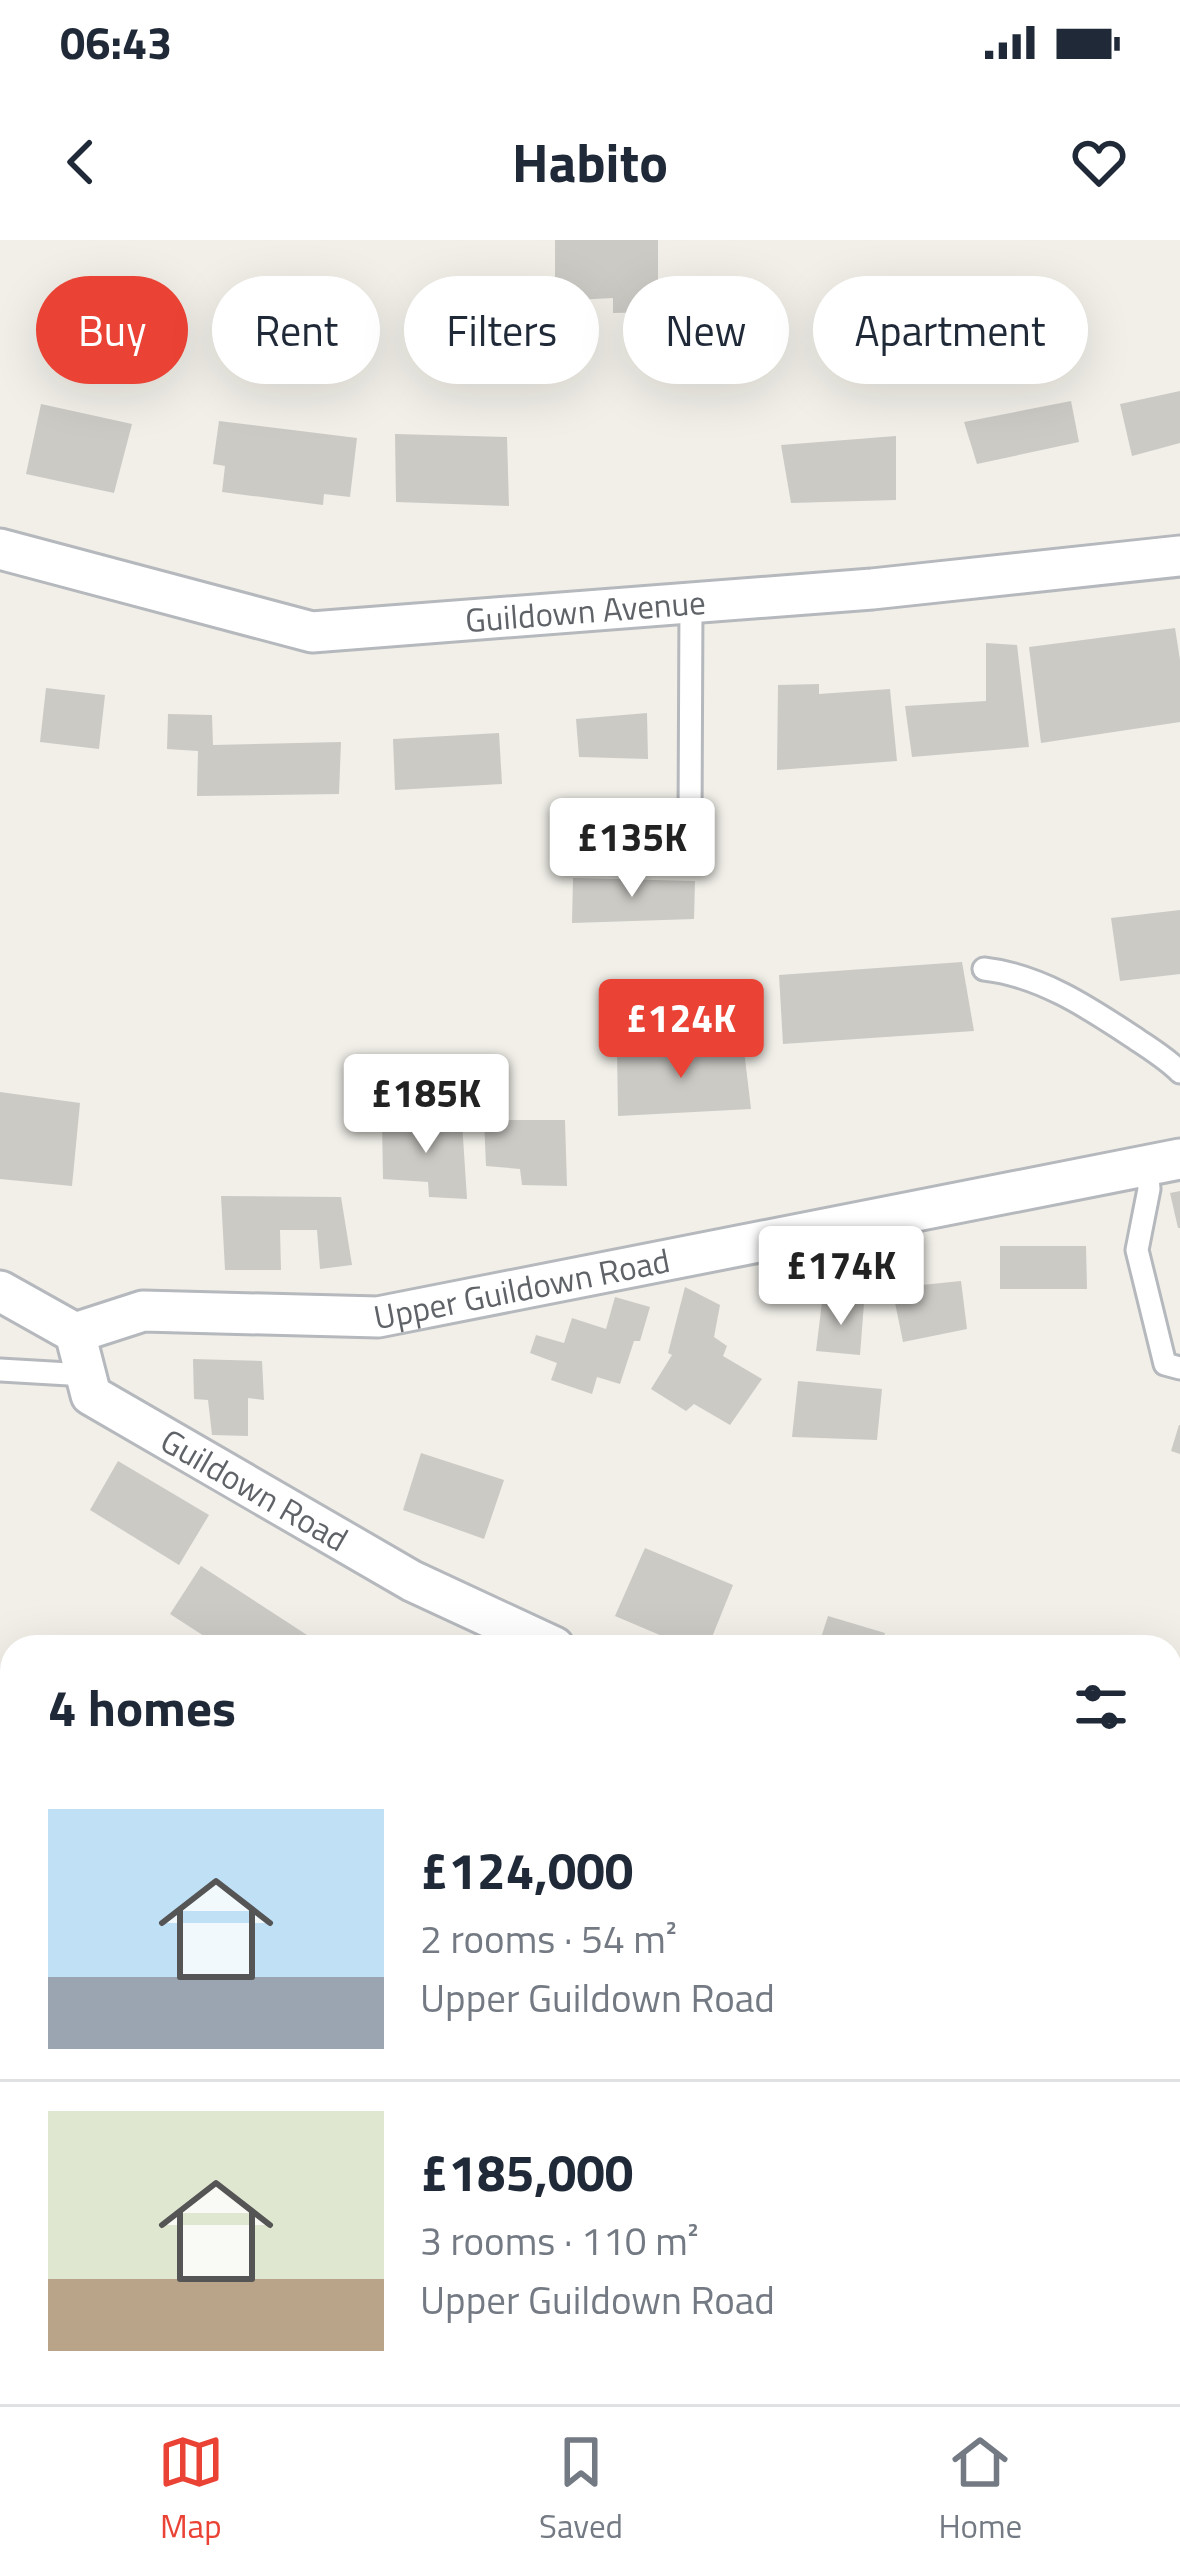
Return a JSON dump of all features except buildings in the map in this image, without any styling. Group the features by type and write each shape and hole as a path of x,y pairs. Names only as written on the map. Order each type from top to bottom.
{"street":[{"name":"Guildown Avenue","path":"0,549 312,632 872,589 1180,556"},
{"name":"Upper Guildown Road","path":"75,1333 142,1311 378,1317 1163,1163"},
{"path":"0,1291 75,1333"},
{"name":"Guildown Road","path":"75,1333 91,1395 412,1580 529,1635"}],"lane":[{"path":"690,823 691,603"},
{"path":"984,969 1009,972 1066,996 1180,1072"},
{"path":"1163,1163 1149,1189 1137,1250 1165,1364 1180,1368"},
{"path":"0,1370 86,1375"}]}
